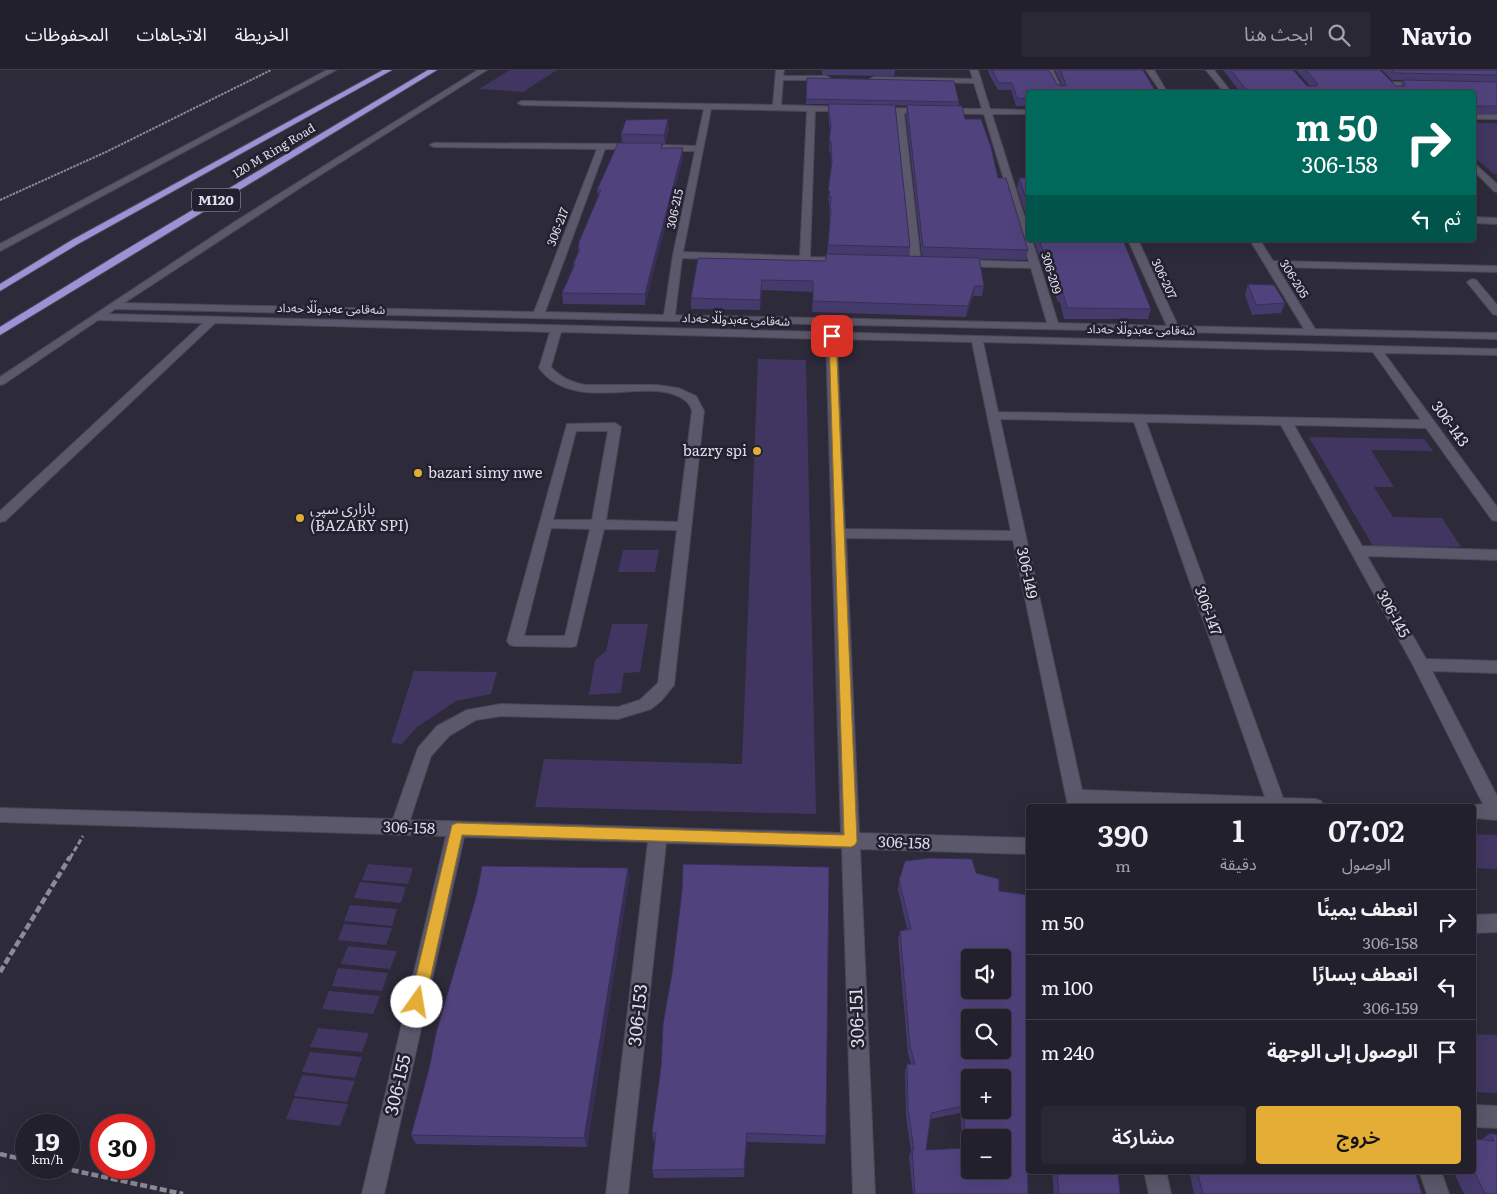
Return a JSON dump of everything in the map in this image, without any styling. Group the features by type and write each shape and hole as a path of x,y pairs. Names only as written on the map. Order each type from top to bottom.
{"highway":[{"name":"120 M Ring Road","path":"0,288 76,242 388,70"},
{"name":"120 M Ring Road","path":"0,332 125,254 433,70"}],"street":[{"path":"0,248 332,70"},
{"path":"0,382 95,317 398,121 483,70"},
{"name":"306-209","path":"974,70 987,112 1014,182 1026,229"},
{"path":"1049,70 1059,90"},
{"path":"1150,70 1163,90"},
{"path":"1210,70 1226,90"},
{"path":"777,108 780,74 839,78"},
{"path":"868,79 978,81"},
{"path":"1396,90 1387,82 1429,85"},
{"path":"522,103 860,110"},
{"name":"306-215","path":"670,318 678,255 708,106"},
{"path":"805,259 811,109"},
{"path":"870,110 1026,112"},
{"path":"900,110 917,263"},
{"path":"1476,117 1497,117"},
{"path":"434,145 641,147"},
{"name":"306-217","path":"538,316 602,146"},
{"path":"651,148 700,149"},
{"path":"1476,168 1497,189"},
{"path":"1476,179 1497,179"},
{"path":"1476,220 1497,221"},
{"name":"306-209","path":"1029,242 1054,327"},
{"name":"306-207","path":"1134,242 1174,329"},
{"name":"306-205","path":"1256,242 1312,332"},
{"path":"678,255 861,261"},
{"path":"946,263 1035,265"},
{"path":"1270,264 1497,269"},
{"path":"1472,282 1497,312"},
{"name":"شەقامی عەبدوڵڵا حەداد","path":"112,306 1497,336"},
{"name":"شەقامی عەبدوڵڵا حەداد","path":"95,317 1497,352"},
{"path":"0,518 212,320"},
{"path":"761,334 763,321"},
{"path":"398,828 424,753 443,731 474,714 501,710 618,713 635,710 651,702 666,685 698,411 692,399 670,390 586,388 564,385 550,377 545,368 556,329"},
{"path":"1454,335 1468,352"},
{"name":"306-151","path":"832,336 864,1194"},
{"name":"306-149","path":"977,340 1076,802"},
{"name":"306-143","path":"1376,349 1497,517"},
{"path":"993,415 1430,424"},
{"name":"306-147","path":"1139,418 1277,804"},
{"name":"306-145","path":"1285,420 1421,665 1497,812"},
{"path":"571,426 615,427 598,524 571,642 515,640 545,524 571,426"},
{"path":"545,524 685,526"},
{"path":"840,533 1019,536"},
{"path":"1358,551 1497,555"},
{"path":"1421,665 1497,667"},
{"path":"1076,802 1210,804"},
{"path":"1476,811 1497,812"},
{"name":"306-158","path":"1,817 94,818 1026,846"},
{"name":"306-155","path":"374,1194 457,829"},
{"name":"306-153","path":"617,1194 658,835"},
{"path":"1476,924 1497,923"},
{"path":"1476,1116 1497,1117"},
{"path":"1156,1174 1160,1194"},
{"path":"1431,1174 1438,1194"}],"path":[{"path":"0,200 106,152 271,70"},
{"path":"0,972 94,818"},
{"path":"0,1154 15,1157"},
{"path":"80,1172 183,1194"}],"shaded area":[{"path":"510,70 557,70 523,92 479,89"},
{"path":"1476,123 1497,123 1497,174 1494,174 1476,159"},
{"path":"758,359 806,360 816,814 535,807 544,759 742,764"},
{"path":"1309,437 1424,439 1433,451 1371,450 1394,487 1374,487 1393,517 1442,518 1461,547 1373,546"},
{"path":"623,550 659,550 655,572 618,572"},
{"path":"612,624 648,624 640,672 624,673 621,693 589,695 595,660 606,651"},
{"path":"414,671 497,672 491,694 456,701 417,727 402,744 391,743"},
{"path":"1476,834 1497,835 1497,869 1476,868"},
{"path":"368,864 413,868 408,884 362,880"},
{"path":"360,882 406,887 401,903 354,898"},
{"path":"350,905 397,909 392,926 344,921"},
{"path":"344,924 392,928 386,945 338,940"},
{"path":"348,946 397,951 390,969 341,964"},
{"path":"338,968 388,973 382,991 332,986"},
{"path":"329,991 380,996 373,1014 322,1009"},
{"path":"318,1028 369,1033 362,1052 310,1047"},
{"path":"1476,1034 1497,1035 1497,1093 1476,1092"},
{"path":"310,1052 362,1057 355,1078 302,1072"},
{"path":"302,1075 355,1081 347,1102 294,1096"},
{"path":"294,1098 348,1104 340,1126 286,1119"}],"building":[{"path":"992,70 1049,70 1057,85 1066,86 1060,70 1143,70 1155,90 1026,90 1026,99 1017,98 1012,83 999,83"},
{"path":"1231,70 1293,70 1307,86 1317,86 1317,83 1306,70 1380,70 1396,86 1405,86 1403,80 1497,82 1497,106 1476,106 1476,90 1246,90"},
{"path":"1392,70 1497,70 1497,75 1395,73"},
{"path":"807,78 954,81 959,102 806,99"},
{"path":"828,104 895,105 910,247 828,245 831,197 829,197 830,191 828,191 832,162 831,141 829,141 831,126"},
{"path":"907,105 962,106 965,119 981,119 991,147 998,178 1006,178 1028,250 923,247"},
{"path":"668,119 664,135 621,134 626,120"},
{"path":"618,143 662,143 661,148 683,148 645,294 562,293 580,249 578,249 579,242 601,190 597,190"},
{"path":"1019,178 1026,178 1026,199"},
{"path":"1040,242 1124,242 1151,309 1067,308 1063,292 1061,292 1058,284 1050,250 1043,250"},
{"path":"826,254 979,258 984,286 975,286 968,306 813,301 813,281 762,280 760,300 691,298 698,258 826,261"},
{"path":"1248,284 1274,285 1285,303 1256,305"},
{"path":"930,858 972,859 976,873 999,879 999,891 1026,895 1026,1174 1028,1174 1028,1194 915,1194 912,1150 914,1150 908,1109 907,1064 915,1064 910,1046 900,931 911,929 899,880 905,861","holes":["961,1069 1011,1069 1011,1119 964,1119 965,1129 1011,1129 1011,1179 961,1179 961,1148 926,1150 931,1113 961,1106"]},
{"path":"683,864 829,867 826,1136 747,1133 744,1169 652,1170 656,1133 652,1133 661,1067 663,1024 672,973 682,891"},
{"path":"482,866 628,868 584,1138 411,1135 429,1069 436,1033 477,893"},
{"path":"1490,1133 1497,1135 1497,1194 1485,1194 1475,1174 1476,1139 1494,1141"},
{"path":"1057,1174 1118,1174 1120,1194 1059,1194"},
{"path":"1198,1174 1416,1174 1422,1194 1203,1194"}],"place":[{"name":"bazry spi","path":"757,451"},
{"name":"bazari simy nwe","path":"418,473"},
{"name":"بازاڕی سپی (BAZARY SPI)","path":"300,518"}],"route":[{"path":"417,1002 457,829 851,841 832,336"}]}
